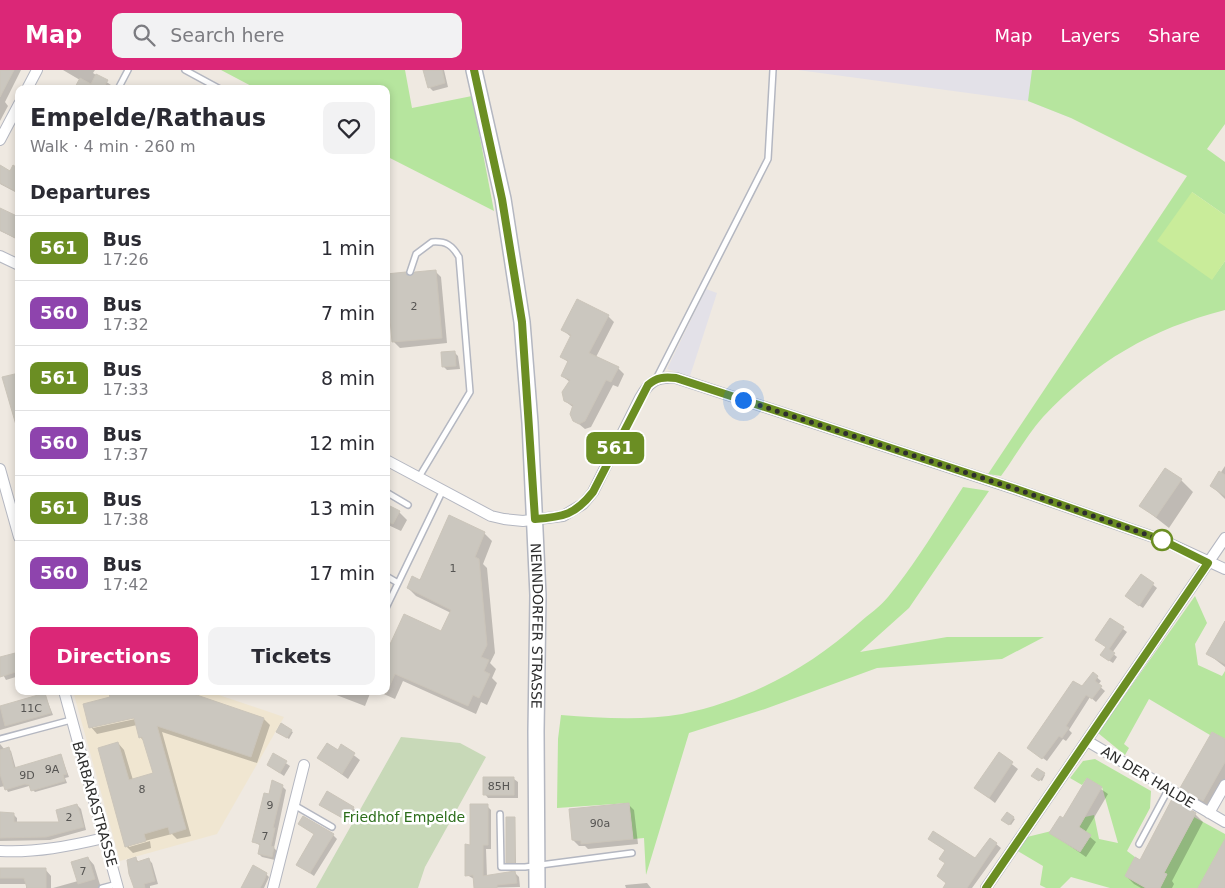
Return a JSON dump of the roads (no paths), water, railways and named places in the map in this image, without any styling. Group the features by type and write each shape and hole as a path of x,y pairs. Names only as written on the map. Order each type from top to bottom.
{"street":[{"path":"29,85 37,70"},
{"name":"NENNDORFER STRASSE","path":"474,70 502,199 522,322 538,595 537,888"},
{"path":"0,140 15,112"},
{"path":"0,256 15,263"},
{"path":"390,463 490,516 522,520 563,516 583,504 593,492 648,385 656,379 665,377 676,378 1016,489 1162,540 1208,563 1225,569"},
{"path":"0,469 15,511"},
{"path":"986,888 1225,538"},
{"name":"BARBARASTRASSE","path":"65,695 118,886"},
{"name":"AN DER HALDE","path":"1087,741 1225,822"},
{"path":"273,888 304,765"},
{"name":"AN DER HALDE","path":"1209,814 1225,785"},
{"path":"0,851 37,850 72,846 104,838"}],"lane":[{"path":"120,85 128,70"},
{"path":"185,70 213,85"},
{"path":"656,379 768,159 773,70"},
{"path":"410,272 416,254 432,242 447,243 454,247 459,257 470,392 419,477"},
{"path":"390,600 442,490"},
{"path":"390,494 408,504"},
{"path":"390,578 398,583"},
{"path":"0,739 71,720"},
{"path":"1139,844 1168,790"},
{"path":"294,805 332,827"},
{"path":"500,814 501,867 537,866 632,853"},
{"path":"102,888 118,886"}],"park label":[{"name":"Friedhof Empelde","path":"404,817"}]}
